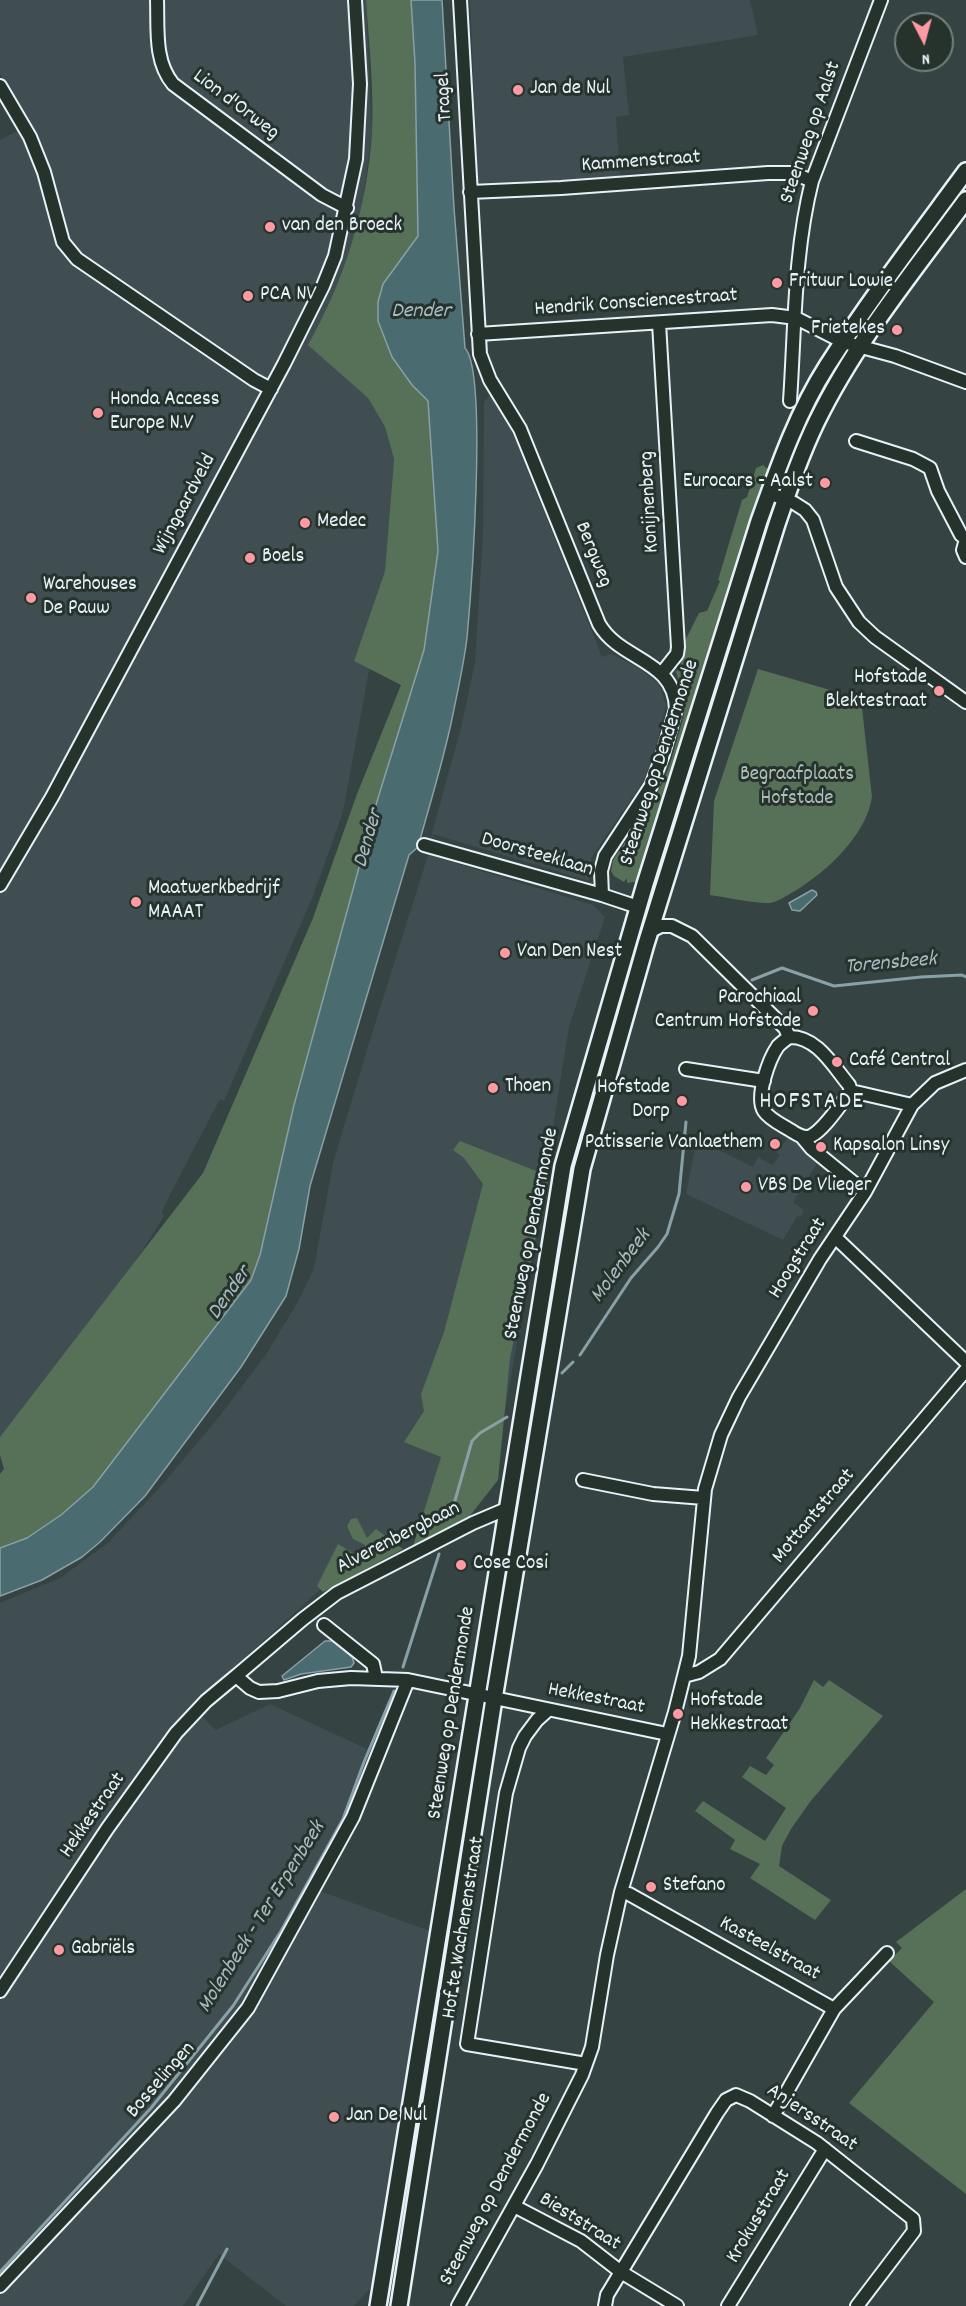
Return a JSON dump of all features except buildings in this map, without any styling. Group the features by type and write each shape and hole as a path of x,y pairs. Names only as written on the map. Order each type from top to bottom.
{"main road":[{"name":"Steenweg op Dendermonde","path":"378,2306 563,1166 638,907 769,493 801,414 827,367 966,171"},
{"name":"Steenweg op Dendermonde","path":"399,2306 494,1700 582,1169 649,938 786,499 817,421 842,375 966,200"},
{"path":"638,907 652,908 664,890"},
{"path":"638,907 649,938"}],"street":[{"name":"Lion d'Orweg","path":"157,0 160,60 165,74 173,84 322,195 347,208"},
{"name":"Wijngaardveld","path":"0,885 52,797 271,389 323,286 335,256 356,159 360,84 355,0"},
{"name":"Tragel","path":"460,0 470,192"},
{"name":"Steenweg op Aalst","path":"790,401 799,248 813,181 881,0"},
{"path":"0,86 30,138 44,172 63,242 77,259 254,380 271,389"},
{"name":"Kammenstraat","path":"470,192 768,173 793,173 813,181"},
{"name":"Bergweg","path":"470,192 478,334 480,354 485,370 520,429 599,624 615,644 662,673"},
{"name":"Hendrik Consciencestraat","path":"478,334 772,315 796,318"},
{"path":"796,318 843,342 895,356 966,382"},
{"name":"Konijnenberg","path":"659,323 678,647 677,654 662,673"},
{"path":"856,441 913,459 930,468 938,491 961,535 966,539 963,550 966,557"},
{"path":"769,493 786,499 805,510 813,520 836,587 859,622 875,637 966,702"},
{"path":"602,895 601,871 605,856 651,786 676,709 674,691 662,673"},
{"name":"Doorsteeklaan","path":"424,845 638,907"},
{"path":"649,938 661,926 672,926 692,936 787,1032 817,1047 849,1085 851,1091"},
{"path":"787,1032 764,1081 761,1096 765,1114 801,1136 811,1148 865,1192"},
{"path":"686,1069 764,1081"},
{"name":"Hoogstraat","path":"675,1712 689,1656 704,1498 718,1443 739,1397 820,1259 865,1192 912,1105 935,1083 966,1070"},
{"path":"851,1091 912,1105"},
{"path":"801,1136 808,1137 818,1131 851,1091"},
{"path":"835,1237 966,1362"},
{"name":"Mottantstraat","path":"684,1676 699,1672 720,1659 966,1370"},
{"path":"584,1480 653,1494 704,1498"},
{"name":"Alverenbergbaan","path":"312,1611 337,1593 472,1523 506,1509"},
{"name":"Hekkestraat","path":"0,1991 107,1829 176,1733 206,1701 312,1611"},
{"path":"324,1625 373,1664 376,1678"},
{"name":"Hekkestraat","path":"236,1676 250,1688 259,1692 318,1681 376,1678 408,1680 477,1693 494,1700 667,1734"},
{"name":"Bosselingen","path":"0,2286 174,2101 248,2008 353,1816 408,1680"},
{"name":"Hof te Wachenenstraat","path":"548,1710 525,1736 519,1748 506,1793 467,2044 586,2064"},
{"name":"Steenweg op Dendermonde","path":"458,2306 514,2206 586,2064 592,2047 607,1954 621,1892 675,1712"},
{"name":"Kasteelstraat","path":"621,1892 630,1894 834,2009"},
{"name":"Kasteelstraat","path":"773,2116 834,2009 886,1953"},
{"name":"Anjersstraat","path":"621,2272 726,2100 736,2095 825,2149 913,2219 914,2231 857,2306"},
{"name":"Krokusstraat","path":"728,2306 825,2149"},
{"name":"Bieststraat","path":"514,2206 580,2241 621,2272 607,2295 605,2306"},
{"path":"621,2272 677,2306"}],"shaded area":[{"path":"0,0 366,0 372,131 361,213 346,263 309,345 368,398 385,427 394,459 385,571 354,661 370,665 343,812 313,896 224,1101 220,1099 189,1158 164,1207 162,1213 164,1216 125,1278 0,1448 0,140 28,126 0,73"},
{"path":"470,0 750,0 758,35 623,57 629,115 616,117 620,178 478,183"},
{"path":"495,389 602,657 611,654 639,668 659,684 666,705 653,758 643,782 591,859 589,881 433,834 429,855 593,905 605,917 569,1027 529,1275 491,1489 471,1512 405,1542 322,1588 191,1706 216,1730 270,1704 369,1750 343,1819 306,1886 430,1931 373,2285 354,2306 286,2306 219,2254 183,2306 0,2306 0,1603 60,1578 108,1543 162,1485 219,1417 267,1353 299,1300 314,1268 333,1163 428,855 432,833 461,728 475,662 483,534 484,402"},
{"name":"VBS De Vlieger","path":"790,1136 819,1160 793,1202 804,1210 801,1217 798,1215 783,1240 686,1194 695,1148 715,1148 753,1167 758,1157 772,1165 780,1155 776,1152"}],"green space":[{"path":"366,0 411,0 415,63 418,236 383,284 378,321 392,357 412,385 428,401 438,551 424,650 378,798 294,1105 260,1255 251,1280 93,1487 61,1515 27,1538 0,1548 0,1474 4,1469 0,1455 0,1437 203,1173 313,918 357,794 401,685 354,661 385,571 394,459 385,427 368,398 308,345 343,269 365,188 372,132 371,66"},
{"path":"763,465 769,470 749,522 753,523 641,881 627,883 627,878 624,882 614,876 611,871 613,860 650,806 664,780 684,715 684,698 676,672 684,657 685,641 699,613 707,611 720,581 718,580 742,500 747,497 756,468"},
{"name":"Begraafplaats Hofstade","path":"758,669 861,699 872,797 862,825 843,852 807,883 770,903 710,895 714,801"},
{"path":"460,1141 549,1176 510,1358 498,1480 469,1517 413,1546 441,1457 404,1442 424,1411 421,1394 444,1332 483,1184 464,1158 453,1150"},
{"path":"357,1518 367,1538 376,1529 403,1549 323,1592 317,1586 338,1544 358,1556 361,1555 365,1545 353,1539 347,1526 351,1519"},
{"path":"814,1680 823,1687 829,1680 883,1716 810,1802 782,1846 779,1866 831,1900 815,1920 750,1878 760,1864 730,1849 735,1840 695,1811 703,1801 765,1841 786,1808 742,1777 750,1766 766,1775 774,1765 766,1758 800,1708"},
{"path":"966,1889 966,2194 849,2103 934,2002 889,1961 902,1948 896,1942"}],"water":[{"name":"Dender","path":"411,0 442,0 465,348 472,366 476,398 476,486 467,638 459,686 441,764 418,847 409,855 310,1186 299,1249 286,1296 241,1367 145,1496 82,1557 42,1580 0,1596 0,1548 27,1538 61,1515 93,1487 251,1280 260,1255 294,1105 378,798 424,650 438,551 428,401 412,385 392,357 378,321 378,302 383,284 418,236 415,63"},
{"path":"812,890 817,895 800,911 792,910 789,903"},
{"path":"325,1641 332,1641 352,1657 354,1663 351,1667 301,1674 284,1680 282,1676"}],"waterway":[{"name":"Torensbeek","path":"752,980 782,968 834,986 921,977 962,975 966,977"},
{"name":"Molenbeek","path":"580,1355 631,1278 667,1234 679,1194 686,1122"},
{"name":"Molenbeek","path":"562,1373 573,1362"},
{"name":"Molenbeek - Ter Erpenbeek","path":"450,1518 472,1441 480,1433 507,1417"},
{"name":"Molenbeek - Ter Erpenbeek","path":"403,1667 439,1554"},
{"name":"Molenbeek - Ter Erpenbeek","path":"0,2272 151,2108 233,2006 281,1931 343,1819 394,1691"},
{"path":"197,2306 227,2249"}],"place":[{"name":"Jan de Nul","path":"518,90"},
{"name":"van den Broeck","path":"270,227"},
{"name":"Frituur Lowie","path":"777,283"},
{"name":"PCA NV","path":"248,296"},
{"name":"Frietekes","path":"897,330"},
{"name":"Honda Access Europe N.V","path":"98,413"},
{"name":"Eurocars - Aalst","path":"825,483"},
{"name":"Medec","path":"305,523"},
{"name":"Boels","path":"250,558"},
{"name":"Warehouses De Pauw","path":"31,598"},
{"name":"Hofstade Blektestraat","path":"939,691"},
{"name":"Maatwerkbedrijf MAAAT","path":"136,902"},
{"name":"Van Den Nest","path":"505,953"},
{"name":"Parochiaal Centrum Hofstade","path":"813,1011"},
{"name":"Café Central","path":"837,1062"},
{"name":"Thoen","path":"493,1088"},
{"name":"Hofstade Dorp","path":"682,1101"},
{"name":"Patisserie Vanlaethem","path":"775,1144"},
{"name":"Kapsalon Linsy","path":"821,1147"},
{"name":"VBS De Vlieger","path":"746,1187"},
{"name":"Cose Cosi","path":"461,1565"},
{"name":"Hofstade Hekkestraat","path":"678,1714"},
{"name":"Stefano","path":"651,1887"},
{"name":"Gabriëls","path":"59,1950"},
{"name":"Jan De Nul","path":"334,2117"}],"district":[{"name":"HOFSTADE","path":"812,1104"}]}
